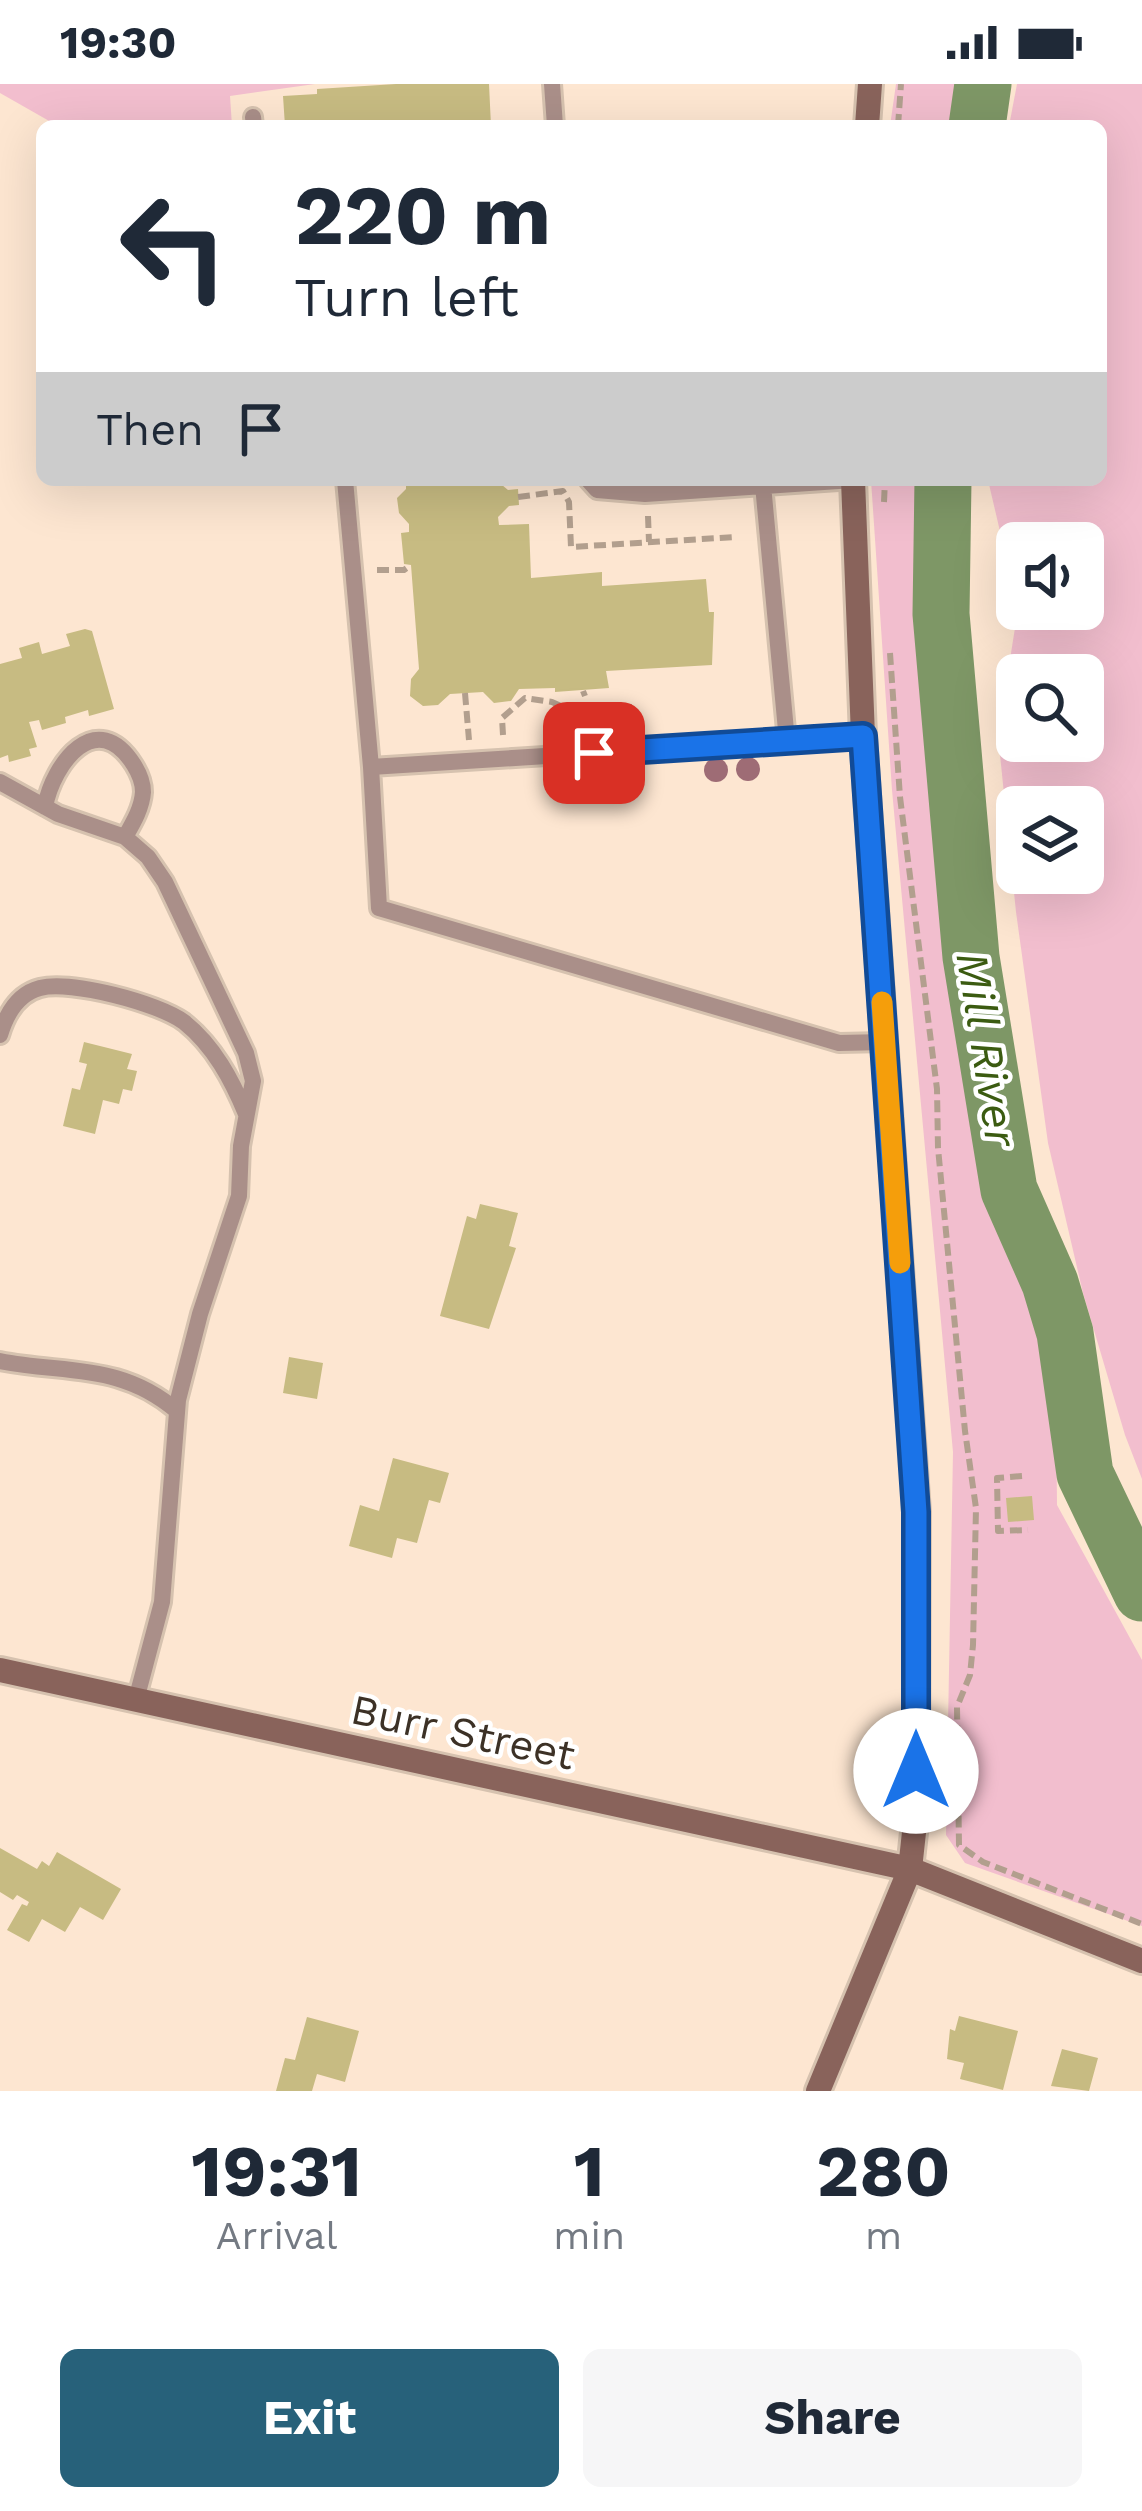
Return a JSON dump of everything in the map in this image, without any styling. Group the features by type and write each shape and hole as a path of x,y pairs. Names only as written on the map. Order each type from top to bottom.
{"main road":[{"path":"867,120 870,84"},
{"path":"818,2091 910,1869 916,1814 916,1512 863,736 853,486"},
{"name":"Burr Street","path":"0,1670 910,1869 1142,1961"}],"lane":[{"path":"553,84 555,120"},
{"path":"346,486 380,908 839,1043 885,1042"},
{"path":"593,486 645,494 750,486"},
{"path":"763,486 787,741"},
{"path":"371,767 863,736"},
{"path":"45,807 53,775 66,755 85,744 109,742 128,756 142,781 140,808 125,837"},
{"path":"0,782 45,807 125,837 148,857 165,882 246,1054 253,1081 239,1196 200,1314 177,1411 163,1602 136,1700"},
{"path":"0,1036 13,1005 39,988 56,986 156,1007 186,1024 205,1042 233,1081 246,1114"},
{"path":"0,1361 112,1375 146,1387 177,1411"}],"path":[{"path":"898,120 901,84"},
{"path":"884,518 885,486"},
{"path":"518,497 563,491 569,502 571,547 736,537"},
{"path":"648,513 650,542"},
{"path":"377,570 404,570 411,565"},
{"path":"890,643 900,797 938,1089 938,1148 976,1508 970,1675 957,1707 959,1845 983,1862 1142,1924"},
{"path":"465,693 470,744"},
{"path":"503,742 502,718 525,698 539,698 568,710"},
{"path":"628,704 631,735"},
{"path":"1022,1476 997,1478 998,1531 1028,1530"},
{"path":"976,1508 997,1506"}],"shaded area":[{"path":"0,84 315,84 230,96 232,120 47,120 0,93"},
{"path":"896,84 967,84 964,120 891,120"},
{"path":"1017,84 1142,84 1142,1479 1083,1293 1048,1143 1014,894 1104,894 1104,786 1003,786 1001,762 1104,762 1104,654 1011,654 1015,630 1104,630 1104,522 998,522 989,486 1107,486 1107,120 1010,120"},
{"path":"871,486 931,486 924,640 956,970 979,1093 989,1192 1040,1308 1056,1404 1057,1505 1142,1660 1142,1926 965,1863 946,1835 953,1452 892,790"}],"building":[{"path":"489,84 491,120 285,120 283,96 317,94 317,89"},
{"path":"406,489 518,489 519,505 509,506 498,517 499,525 529,524 531,578 602,572 602,586 706,579 709,612 714,612 712,665 606,671 609,688 519,689 511,701 494,703 483,692 450,694 438,705 423,706 410,696 411,679 419,669 411,565 404,564 401,533 409,532 409,524 399,513 397,498"},
{"path":"92,631 114,709 89,716 88,710 42,730 39,720 29,722 37,747 29,749 31,756 9,762 8,755 0,758 0,664 22,658 19,648 39,642 42,654 70,646 66,634"},
{"path":"84,1042 132,1054 127,1069 137,1071 132,1091 123,1089 119,1104 103,1100 95,1134 63,1126 72,1088 80,1090 87,1064 79,1062"},
{"path":"480,1204 518,1213 509,1246 516,1248 489,1329 440,1316 467,1216 476,1219"},
{"path":"289,1357 323,1363 317,1399 283,1393"},
{"path":"393,1458 449,1473 440,1503 429,1500 417,1543 397,1538 392,1558 349,1546 360,1505 379,1511"},
{"path":"1032,1496 1034,1520 1008,1522 1006,1498"},
{"path":"0,1848 37,1869 42,1861 49,1866 57,1852 121,1889 103,1920 80,1907 65,1932 42,1919 29,1942 7,1930 22,1904 29,1902 0,1892"},
{"path":"959,2016 1018,2031 1003,2090 960,2079 964,2063 947,2059 950,2029 955,2031"},
{"path":"307,2017 359,2031 345,2082 317,2074 312,2091 276,2091 285,2058 295,2060"},
{"path":"1062,2049 1098,2058 1089,2091 1051,2086"}],"waterway":[{"name":"Mill River","path":"978,120 983,84"},
{"name":"Mill River","path":"943,486 941,614 971,957 1009,1190 1050,1283 1065,1333 1085,1474 1142,1593"}],"slow traffic":[{"path":"882,1002 900,1263"}],"route":[{"path":"594,753 863,736 916,1512 916,1771"}]}
